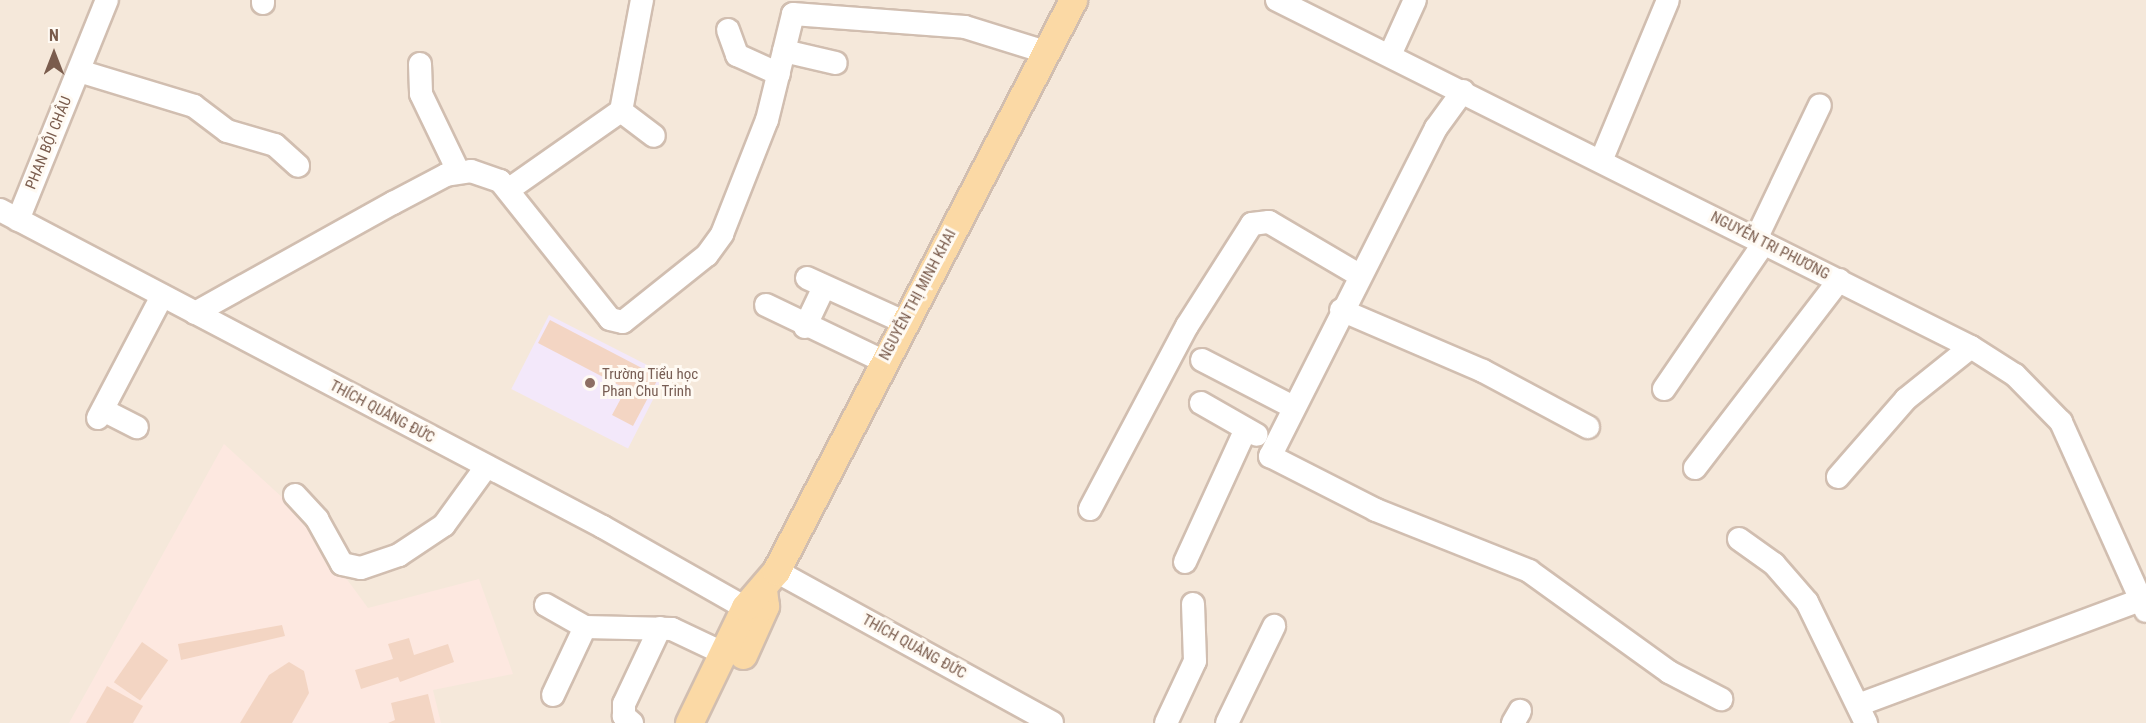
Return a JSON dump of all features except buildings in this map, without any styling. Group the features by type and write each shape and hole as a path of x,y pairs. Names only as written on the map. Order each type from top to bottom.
{"main road":[{"name":"NGUYỄN THỊ MINH KHAI","path":"709,723 762,596 1073,0"},
{"name":"NGUYỄN THỊ MINH KHAI","path":"689,723 725,654 762,596"}],"street":[{"name":"PHAN BỘI CHÂU","path":"9,215 79,71 107,0"},
{"path":"508,190 621,111 642,0"},
{"name":"NGUYỄN TRI PHƯƠNG","path":"1277,0 1971,347 2015,375 2053,409 2102,503 2144,605"},
{"path":"1390,55 1415,0"},
{"path":"1601,161 1668,0"},
{"path":"195,313 458,171 482,172 508,190 610,319 623,322 707,255 722,234 779,74 797,6 965,27 1046,52"},
{"path":"728,30 737,56 779,74"},
{"path":"784,51 836,63"},
{"path":"420,64 421,94 458,171"},
{"path":"79,71 194,106 227,131 275,145 298,166"},
{"path":"1463,91 1436,128 1291,406 1272,444 1270,456 1279,463 1376,510 1529,571 1669,672 1721,699"},
{"path":"1664,389 1760,241 1820,105"},
{"path":"621,111 654,136"},
{"name":"THÍCH QUẢNG ĐỨC","path":"9,215 486,467 762,596 1052,723"},
{"path":"1090,509 1187,326 1252,224 1269,222 1359,275"},
{"path":"1695,468 1839,280"},
{"path":"805,327 816,282 904,322"},
{"path":"137,427 100,414 162,296"},
{"path":"766,305 805,327 883,361"},
{"path":"1341,310 1483,371 1588,427"},
{"path":"1838,477 1906,399 1971,347"},
{"path":"1202,360 1291,406"},
{"path":"1201,403 1272,444"},
{"path":"1185,562 1246,429"},
{"path":"295,495 317,519 342,564 361,568 399,555 444,525 486,467"},
{"path":"1739,539 1774,564 1807,602 1862,714 2144,605"},
{"path":"1166,723 1195,661 1193,604"},
{"path":"546,605 585,627 660,628 691,635 725,654"},
{"path":"1227,723 1274,626"},
{"path":"553,694 585,627"},
{"path":"632,723 624,716 624,704 660,628"}],"shaded area":[{"path":"0,0 2146,0 2146,723 0,723"},
{"name":"Trường Tiểu học Phan Chu Trinh","path":"549,315 666,374 628,448 511,389"},
{"path":"224,444 296,510 368,608 479,579 513,674 433,690 441,723 69,723"}],"place":[{"name":"Trường Tiểu học Phan Chu Trinh","path":"590,383"}]}
